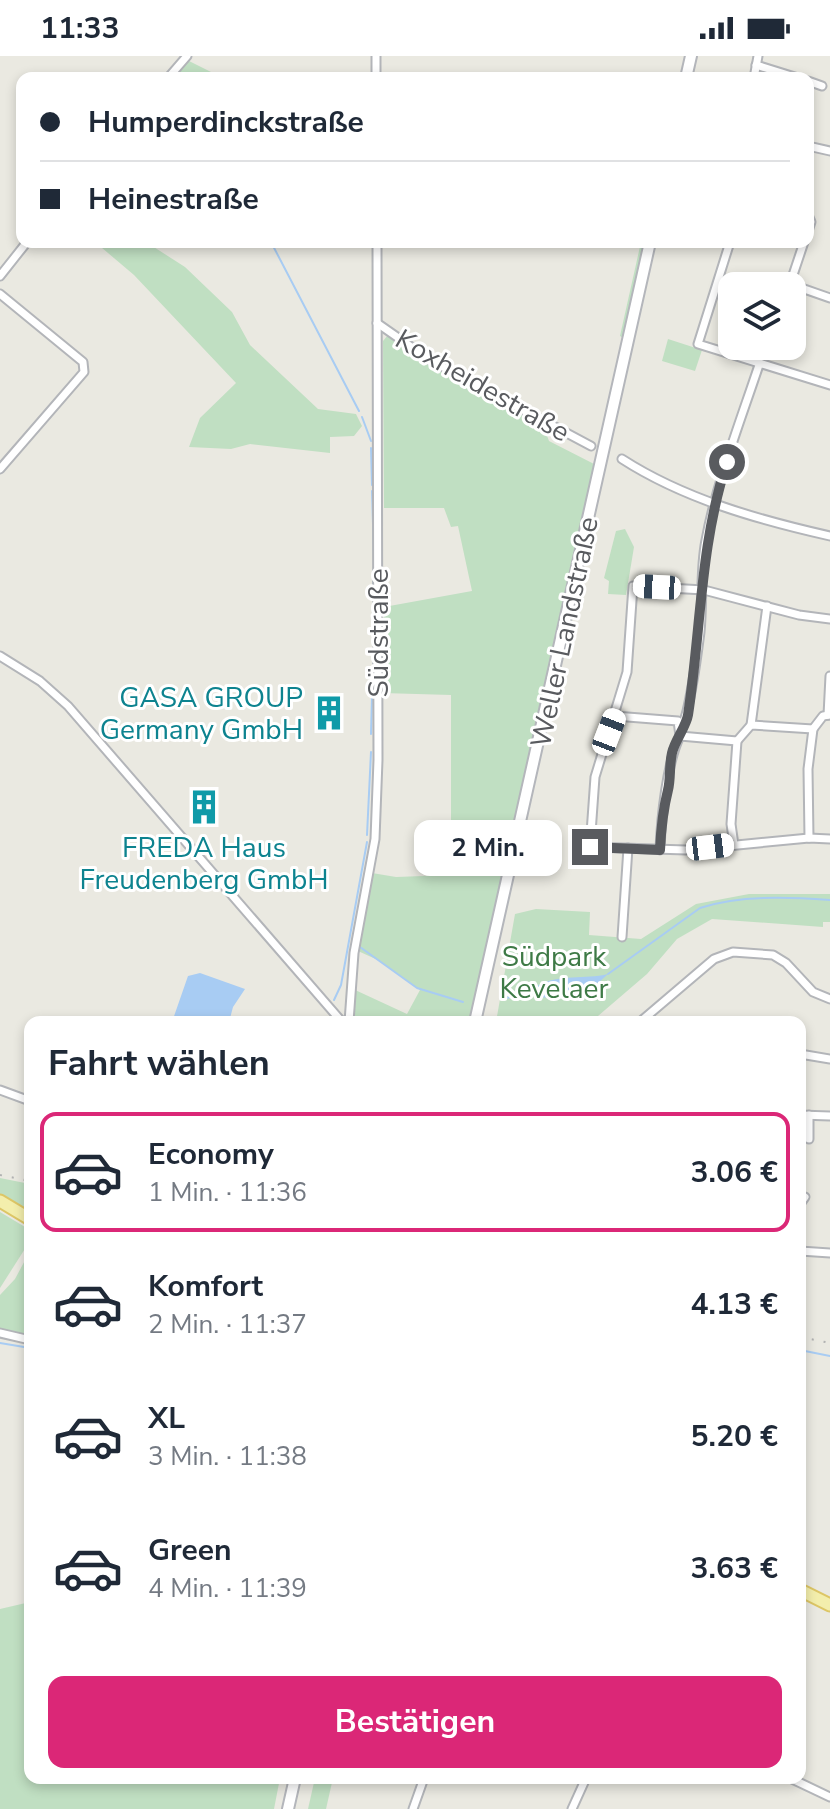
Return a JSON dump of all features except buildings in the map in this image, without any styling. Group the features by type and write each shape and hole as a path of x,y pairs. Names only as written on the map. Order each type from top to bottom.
{"main road":[{"name":"Weller Landstraße","path":"476,1016 649,248"},
{"path":"0,1201 24,1215"},
{"path":"806,1593 830,1605"},
{"path":"288,1809 294,1784"}],"street":[{"path":"173,72 187,56"},
{"path":"757,60 784,72"},
{"path":"814,83 822,86"},
{"path":"0,276 22,248"},
{"name":"Südstraße","path":"349,1016 354,953 375,839 380,465 377,248"},
{"path":"728,248 698,344 759,365 829,382"},
{"path":"802,248 790,284 830,298"},
{"path":"0,294 83,362 84,372 0,469"},
{"name":"Koxheidestraße","path":"377,323 430,360 591,446"},
{"path":"681,726 687,720 704,590 705,542 759,365"},
{"path":"622,459 655,479 715,504 830,536"},
{"path":"830,619 704,590 633,586 627,672 595,777 590,847 660,850 830,839"},
{"path":"734,845 731,824 737,741 751,725 767,606"},
{"path":"0,656 40,681 68,706 337,1016"},
{"path":"809,838 808,769 813,729 829,715 830,676"},
{"path":"615,716 678,721 681,726 680,736 672,751 669,789 662,808 660,850"},
{"path":"751,725 813,729"},
{"path":"680,736 737,741"},
{"path":"622,937 628,848"},
{"path":"647,1016 714,959 733,952 773,955 786,963 813,992 830,999"},
{"path":"806,1055 830,1059"},
{"path":"0,1090 24,1099"},
{"path":"806,1115 830,1116"},
{"path":"806,1121 809,1139"},
{"path":"806,1251 830,1253"},
{"path":"0,1333 24,1339"},
{"path":"413,1809 422,1784"},
{"path":"572,1809 583,1784"},
{"path":"803,1784 830,1797"}],"green space":[{"path":"189,61 211,72 180,72"},
{"path":"102,248 155,248 185,267 232,312 250,345 318,409 356,414 362,426 354,436 330,437 330,453 250,444 231,449 189,447 200,418 236,383 134,275"},
{"path":"640,248 645,248 625,339 620,336"},
{"path":"388,335 454,380 543,425 549,441 596,465 484,970 470,1016 352,1016 353,989 407,1014 420,990 380,961 358,951 372,873 396,877 451,875 451,695 382,693 384,607 472,591 458,526 451,527 444,508 384,508 383,341"},
{"path":"668,339 702,350 695,371 662,361"},
{"path":"625,529 634,547 626,595 608,594 609,581 604,578 616,531"},
{"name":"Südpark Kevelaer","path":"749,894 830,894 830,922 823,922 823,927 712,919 677,939 647,974 598,1016 497,1016 515,914 536,909 590,912 589,935 641,939 696,904"},
{"path":"0,1178 24,1183 24,1209 0,1195"},
{"path":"0,1212 24,1226 24,1250 0,1288"},
{"path":"24,1262 24,1335 0,1329 0,1295 15,1279"},
{"path":"24,1603 24,1784 279,1784 274,1809 0,1809 0,1609"},
{"path":"314,1784 332,1784 326,1809 308,1809"}],"water":[{"path":"200,973 245,989 231,1016 174,1016 188,976"},
{"path":"608,974 591,989 569,998 538,997 535,992 537,986 555,979"}],"waterway":[{"path":"274,248 359,411"},
{"path":"362,417 371,441"},
{"path":"371,448 372,485"},
{"path":"372,491 374,557"},
{"path":"373,593 374,566"},
{"path":"373,604 374,645"},
{"path":"373,681 374,656"},
{"path":"371,734 372,697"},
{"path":"367,835 371,752"},
{"path":"334,1000 341,985 367,842"},
{"path":"608,974 700,908 747,899 830,900"},
{"path":"360,947 417,988 463,1002"},
{"path":"501,999 535,992"},
{"path":"0,1343 24,1347"},
{"path":"806,1351 830,1356"}],"railway":[{"path":"0,1175 24,1180"},
{"path":"806,1338 830,1343"}],"place":[{"name":"GASA GROUP Germany GmbH","path":"329,713"},
{"name":"FREDA Haus Freudenberg GmbH","path":"204,807"}],"route":[{"path":"590,847 660,850 662,808 669,789 672,751 680,736 681,726 687,720 692,670 698,650 705,542 727,462"}]}
